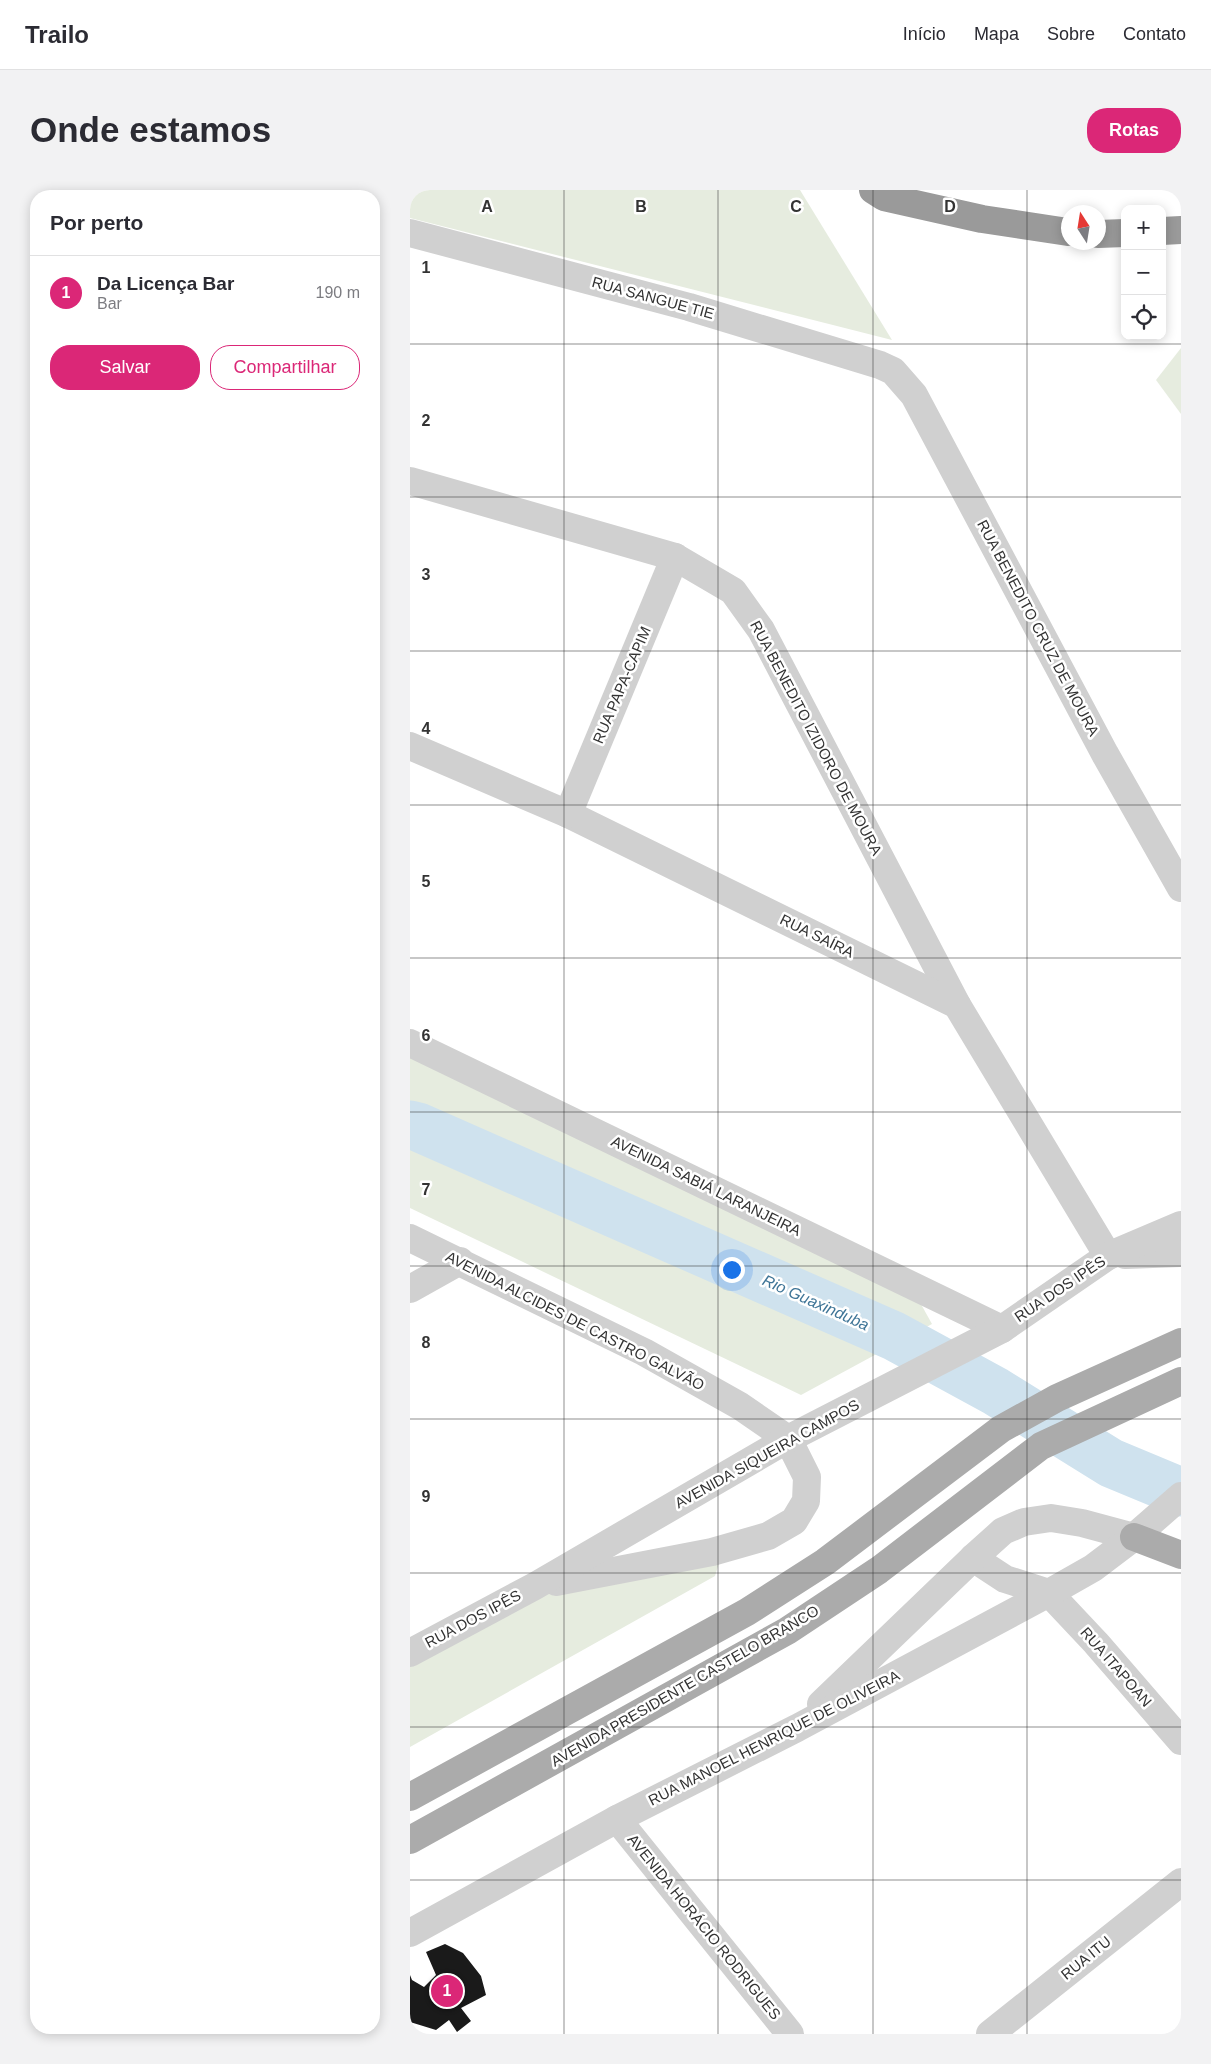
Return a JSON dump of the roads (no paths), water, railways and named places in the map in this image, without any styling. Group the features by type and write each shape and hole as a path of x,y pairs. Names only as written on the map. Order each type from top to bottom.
{"highway":[{"path":"873,190 884,197 982,219 1061,231"},
{"path":"1166,231 1181,230"},
{"path":"1106,234 1121,233"}],"main road":[{"path":"410,1797 747,1612 825,1562 1001,1428 1057,1398 1181,1342"},
{"name":"AVENIDA PRESIDENTE CASTELO BRANCO","path":"410,1840 787,1631 879,1570 1042,1446 1181,1381"},
{"path":"1145,1529 1181,1555"}],"street":[{"name":"RUA SANGUE TIE","path":"410,233 689,307 880,365 893,371"},
{"name":"RUA BENEDITO CRUZ DE MOURA","path":"893,371 914,394 1101,746 1181,888"},
{"name":"RUA BENEDITO IZIDORO DE MOURA","path":"410,481 675,556 733,591 761,630 957,1005"},
{"name":"RUA PAPA-CAPIM","path":"568,814 675,556"},
{"name":"RUA SAÍRA","path":"410,746 568,814 957,1005"},
{"path":"957,1005 1108,1256 1181,1225"},
{"name":"AVENIDA SABIÁ LARANJEIRA","path":"410,1043 1002,1329"},
{"name":"AVENIDA ALCIDES DE CASTRO GALVÃO","path":"410,1238 644,1352 740,1406 788,1439"},
{"name":"RUA DOS IPÊS","path":"1002,1329 1108,1256 1181,1253"},
{"path":"410,1289 460,1262"},
{"name":"AVENIDA SIQUEIRA CAMPOS","path":"535,1586 788,1439 1002,1329"},
{"path":"535,1586 712,1552 768,1536 794,1521 806,1501 807,1477 788,1439"},
{"name":"RUA MANOEL HENRIQUE DE OLIVEIRA","path":"410,1933 617,1819 797,1728 1049,1593 1093,1568 1145,1529 1181,1496"},
{"path":"797,1728 972,1558 1003,1532 1024,1522 1051,1518 1145,1529"},
{"path":"972,1558 1006,1579 1049,1593"},
{"name":"RUA DOS IPÊS","path":"410,1652 535,1586"},
{"name":"RUA ITAPOAN","path":"1049,1593 1096,1643 1181,1741"},
{"name":"AVENIDA HORÁCIO RODRIGUES","path":"617,1819 790,2034"},
{"name":"RUA ITU","path":"990,2034 1181,1882"}],"waterway":[{"name":"Rio Guaxinduba","path":"410,1125 894,1336 995,1391 1111,1463 1181,1492"}],"place":[{"name":"Da Licença Bar","path":"447,1991"}]}
